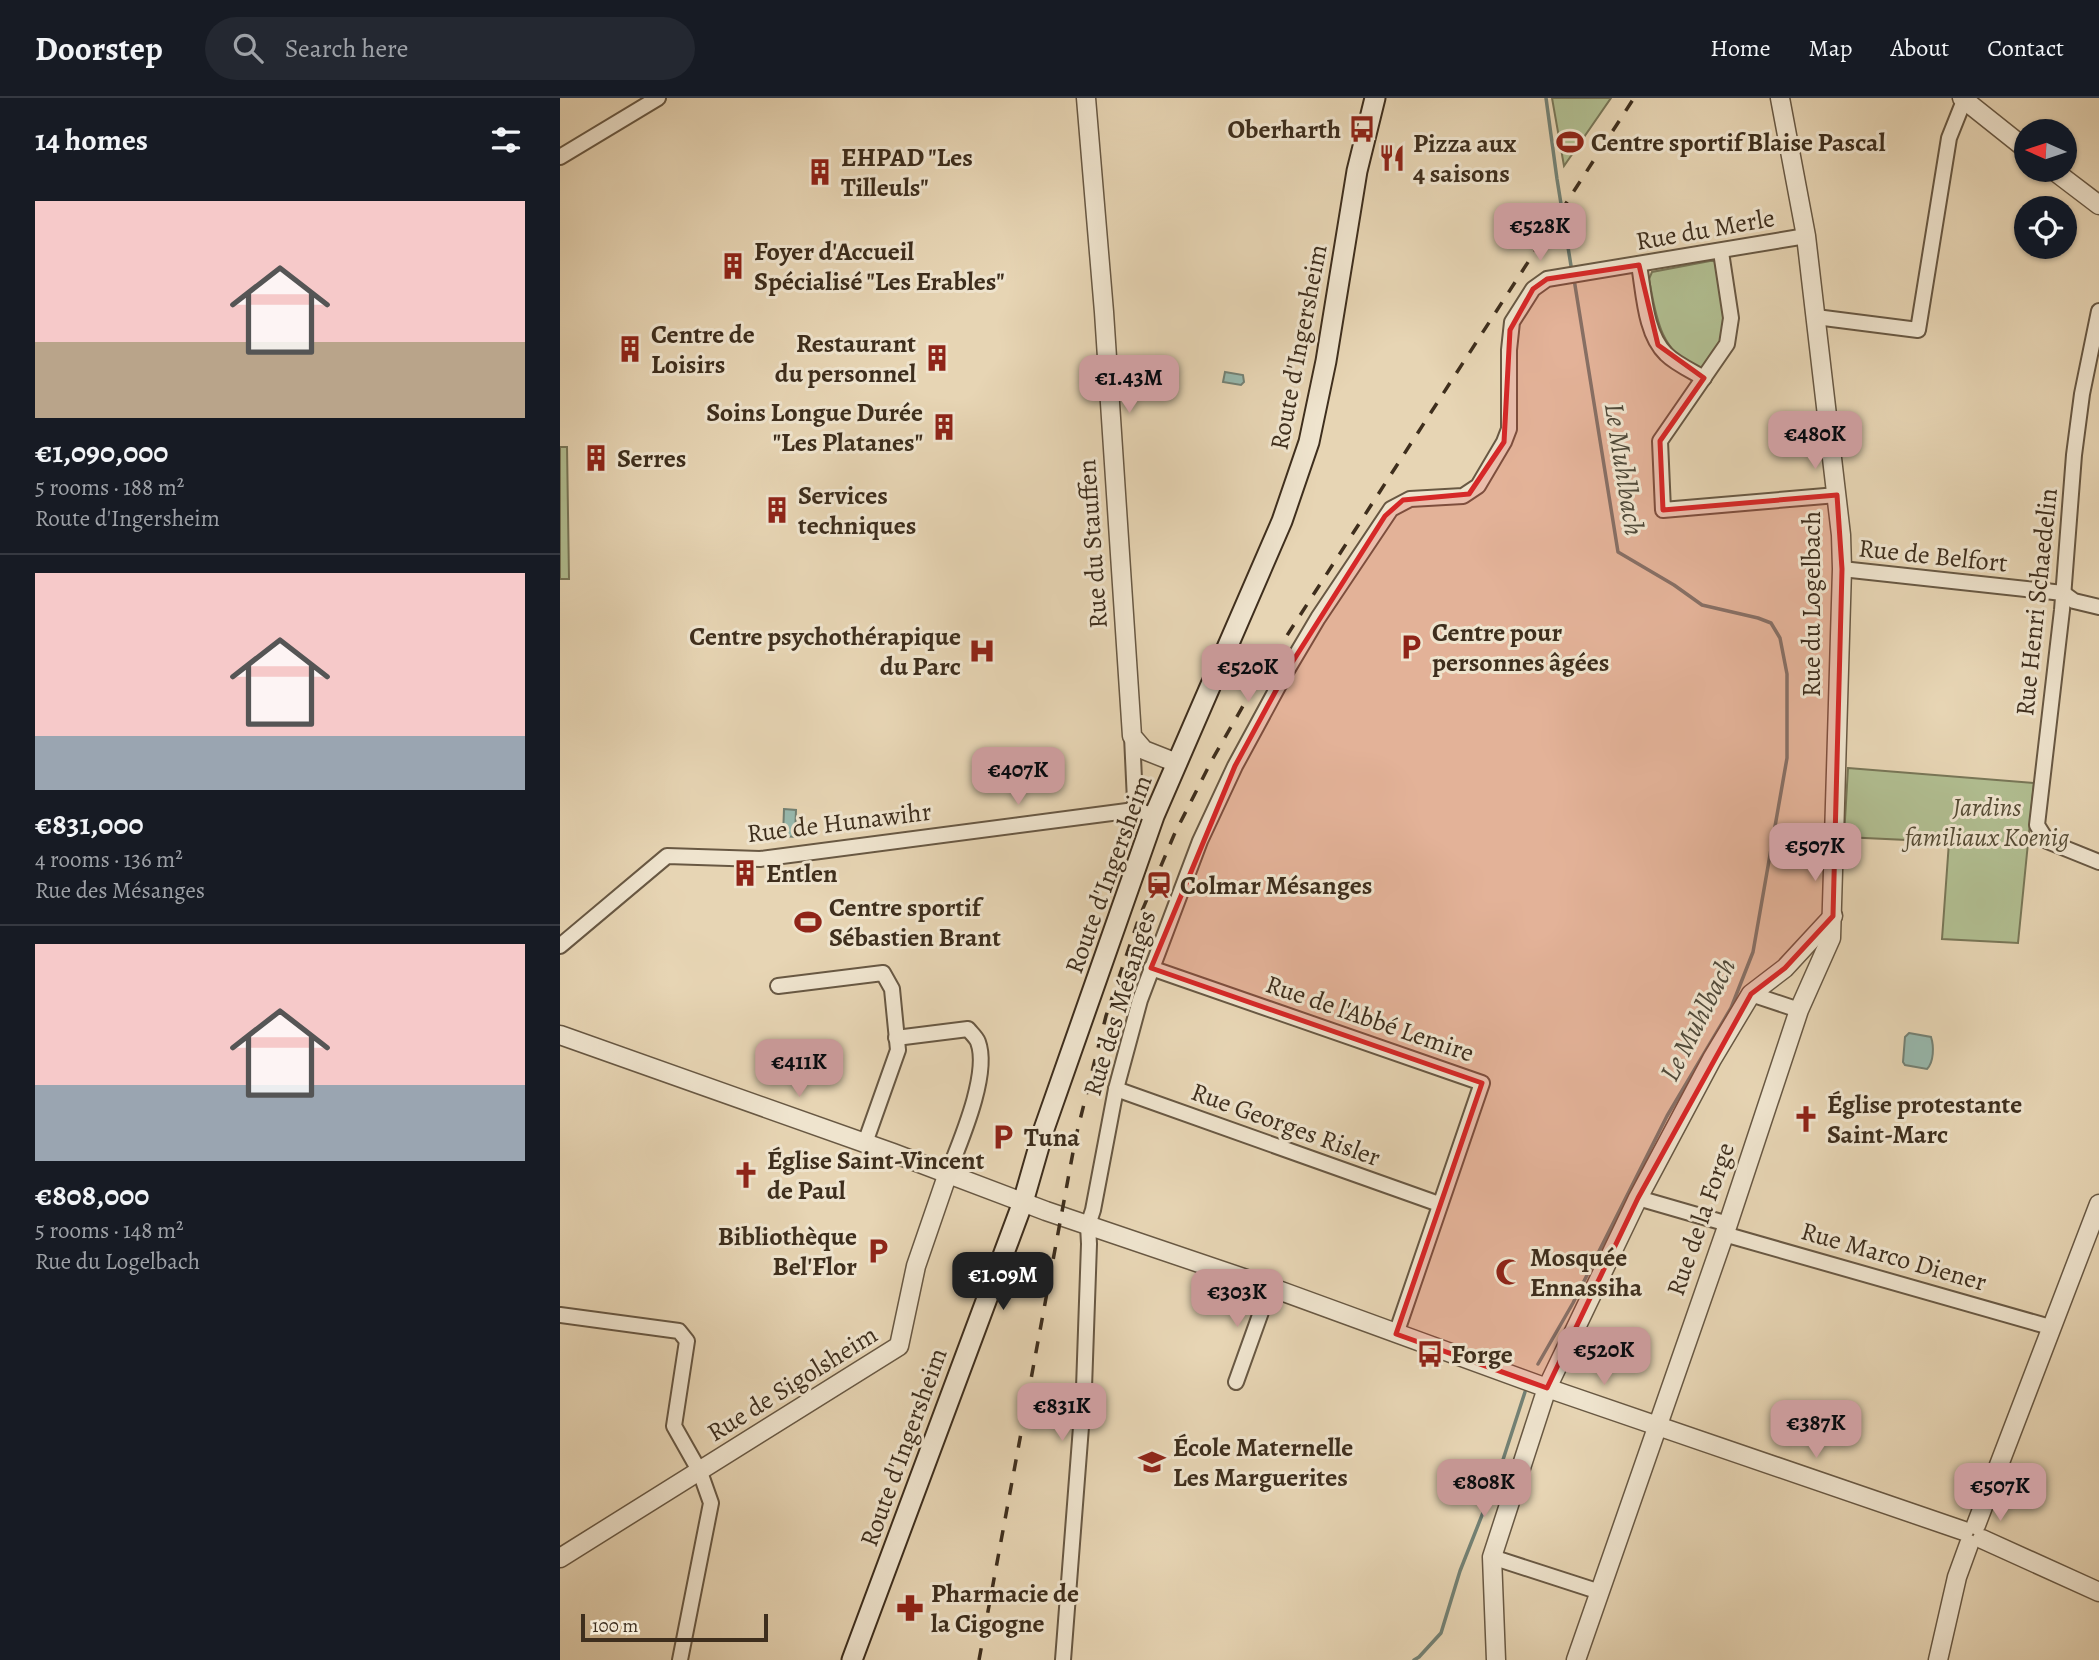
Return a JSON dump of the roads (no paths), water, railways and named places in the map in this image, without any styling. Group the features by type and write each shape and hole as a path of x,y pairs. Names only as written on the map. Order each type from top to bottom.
{"main road":[{"name":"Route d'Ingersheim","path":"852,1660 1023,1202 1146,813 1177,763 1282,521 1309,442 1326,361 1357,171 1375,98"}],"street":[{"path":"560,157 658,98"},
{"name":"Rue du Stauffen","path":"1086,98 1104,312 1135,801 1146,813"},
{"name":"Rue du Logelbach","path":"1780,98 1806,236 1837,495 1842,569 1833,916"},
{"path":"1816,317 1918,330 1949,138 1964,99 2014,139"},
{"path":"2069,182 2099,205"},
{"name":"Rue du Merle","path":"1533,289 1547,279 1806,236"},
{"path":"1721,252 1731,318 1727,344 1660,441 1663,510 1837,495"},
{"path":"1639,265 1650,325 1658,345 1670,357 1704,378"},
{"name":"Rue des Mésanges","path":"1063,1660 1084,1388 1089,1252 1087,1225 1093,1210 1116,1089 1140,1000 1200,841 1235,766 1286,672 1385,516 1404,500 1469,494 1478,486 1504,442 1509,429 1510,330 1515,316 1533,289"},
{"name":"Rue Henri Schaedelin","path":"2099,311 2082,394 2074,455 2063,593 2037,825 2047,841 2099,862"},
{"name":"Rue de Belfort","path":"1842,569 2063,593 2074,601 2099,607"},
{"path":"1132,736 1144,750 1177,763"},
{"name":"Rue de Hunawihr","path":"560,946 667,856 760,859 1066,818 1146,813"},
{"path":"1496,1660 1492,1557 1547,1388 1638,1198 1712,1059 1751,994 1785,968 1833,916"},
{"name":"Rue de la Forge","path":"1576,1660 1799,1010 1831,937 1833,916"},
{"name":"Rue de l'Abbé Lemire","path":"1151,968 1482,1083 1396,1334"},
{"path":"778,986 883,973 892,989 898,1050 865,1143"},
{"path":"1751,994 1799,1010"},
{"path":"895,1038 968,1029 978,1041 981,1065 975,1097 947,1173"},
{"path":"560,1035 1547,1388 1973,1535 2099,1592"},
{"name":"Rue Georges Risler","path":"1116,1089 1439,1204"},
{"name":"Rue de Sigolsheim","path":"560,1558 899,1346 916,1266 947,1173"},
{"name":"Rue Marco Diener","path":"1638,1198 1845,1268 2050,1326"},
{"path":"1938,1660 1957,1577 2050,1326 2099,1205"},
{"path":"1236,1382 1270,1287"},
{"path":"560,1315 679,1331 687,1341 674,1426 701,1472 711,1503 680,1660"},
{"path":"1492,1557 1601,1592"}],"water":[{"path":"1225,372 1243,375 1244,382 1241,385 1223,382"},
{"path":"784,809 796,810 795,837 783,836"},
{"path":"1909,1033 1931,1037 1933,1054 1927,1069 1905,1065 1903,1062 1905,1037"}],"waterway":[{"name":"Le Muhlbach","path":"1546,98 1572,272"},
{"name":"Le Muhlbach","path":"1538,1364 1573,1303 1667,1116 1731,1008 1753,952 1787,758 1787,674 1780,638 1771,623 1702,605 1618,552 1574,279"},
{"name":"Le Muhlbach","path":"1414,1660 1441,1633 1460,1571 1499,1472 1525,1392"}],"railway":[{"path":"979,1660 1076,1136 1106,1016 1139,918 1174,835 1212,760 1255,685 1634,98"}],"place":[{"name":"Oberharth","path":"1362,129"},
{"name":"Centre sportif Blaise Pascal","path":"1570,142"},
{"name":"Pizza aux 4 saisons","path":"1392,158"},
{"name":"EHPAD \"Les Tilleuls\"","path":"820,172"},
{"name":"Foyer d'Accueil Spécialisé \"Les Erables\"","path":"733,266"},
{"name":"Centre de Loisirs","path":"630,349"},
{"name":"Restaurant du personnel","path":"937,358"},
{"name":"Soins Longue Durée \"Les Platanes\"","path":"944,427"},
{"name":"Serres","path":"596,458"},
{"name":"Services techniques","path":"777,510"},
{"name":"Centre pour personnes âgées","path":"1411,647"},
{"name":"Centre psychothérapique du Parc","path":"982,651"},
{"name":"Entlen","path":"745,873"},
{"name":"Colmar Mésanges","path":"1159,885"},
{"name":"Centre sportif Sébastien Brant","path":"808,922"},
{"name":"Église protestante Saint-Marc","path":"1806,1119"},
{"name":"Tuna","path":"1003,1137"},
{"name":"Église Saint-Vincent de Paul","path":"746,1175"},
{"name":"Bibliothèque Bel'Flor","path":"878,1251"},
{"name":"Mosquée Ennassiha","path":"1509,1272"},
{"name":"Forge","path":"1430,1354"},
{"name":"École Maternelle Les Marguerites","path":"1152,1462"},
{"name":"Pharmacie de la Cigogne","path":"910,1608"}],"park label":[{"name":"Jardins familiaux Koenig","path":"1987,822"}]}
